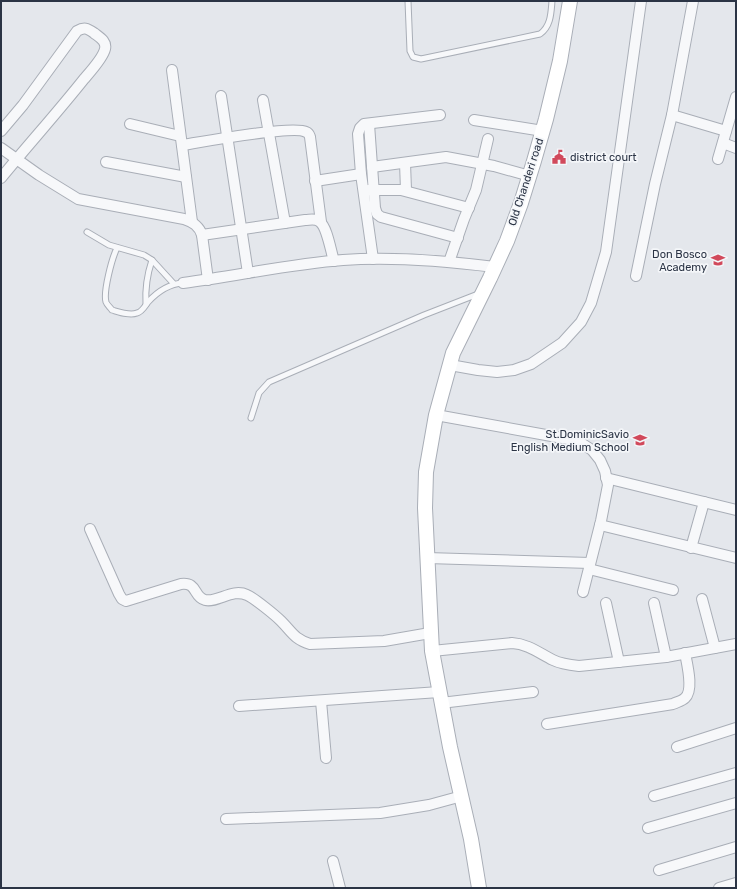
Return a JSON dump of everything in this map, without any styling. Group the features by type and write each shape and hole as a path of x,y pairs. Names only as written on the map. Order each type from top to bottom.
{"street":[{"name":"Old Chanderi road","path":"479,888 462,796 440,697 432,651 425,508 426,472 436,415 452,358 495,267 530,176 543,131 560,61 570,1"},
{"path":"452,358 478,370 497,372 514,370 531,364 548,354 562,343 581,322 591,303 606,252 641,1"},
{"path":"636,276 655,184 672,115 693,1"},
{"path":"1,131 23,105 77,31 87,28 102,38 105,45 105,50 93,68 1,178"},
{"path":"172,70 192,222"},
{"path":"221,96 248,273"},
{"path":"718,159 730,128 736,97"},
{"path":"263,100 285,223"},
{"path":"440,115 361,126 359,131 361,174 379,216 458,238"},
{"path":"672,115 730,128"},
{"path":"474,120 543,131"},
{"path":"130,124 181,141 227,138 268,132 300,130 308,133 321,222"},
{"path":"369,124 372,167 368,190 373,259"},
{"path":"449,262 476,190 488,139"},
{"path":"723,143 736,148"},
{"path":"1,148 52,184 82,200 184,219 197,225 202,235 208,280"},
{"path":"372,167 446,157 483,163 530,176"},
{"path":"106,162 186,177"},
{"path":"405,163 406,190"},
{"path":"315,181 361,174"},
{"path":"368,190 406,190 469,208"},
{"path":"202,235 315,219 321,222 325,227 334,261"},
{"path":"179,283 334,261 373,259 449,262 495,267"},
{"path":"436,415 568,439 581,443 592,450 600,460 605,471 608,485 600,525 583,592"},
{"path":"606,478 736,510"},
{"path":"691,548 704,502"},
{"path":"600,525 736,558"},
{"path":"90,529 119,594 122,599 126,601 187,583 191,585 205,600 238,593 247,595 281,620 300,641 310,644 378,641 430,633"},
{"path":"427,558 589,566 673,590"},
{"path":"702,599 715,648"},
{"path":"606,603 619,662"},
{"path":"654,603 666,657"},
{"path":"432,651 520,643 527,645 554,660 579,666 666,657 736,644"},
{"path":"547,724 673,704 686,698 689,692 690,683 685,653"},
{"path":"239,706 321,700 440,697 533,692"},
{"path":"321,700 326,758"},
{"path":"677,746 736,728"},
{"path":"654,796 736,773"},
{"path":"226,819 380,812 429,805 462,796"},
{"path":"648,828 736,803"},
{"path":"659,870 736,847"},
{"path":"333,861 340,888"},
{"path":"719,888 736,883"}],"lane":[{"path":"408,1 410,51 413,57 421,59 540,34 547,26 549,21 552,1"},
{"path":"87,232 109,245 144,255 179,283 154,295 138,313 131,314 112,310 106,301 106,293 113,256 117,248"},
{"path":"146,304 146,283 152,260"},
{"path":"251,418 255,401 259,393 269,382 424,315 483,292"}],"place":[{"name":"district court","path":"559,157"},
{"name":"Don Bosco Academy","path":"718,260"},
{"name":"St.DominicSavio English Medium School","path":"640,440"}]}
